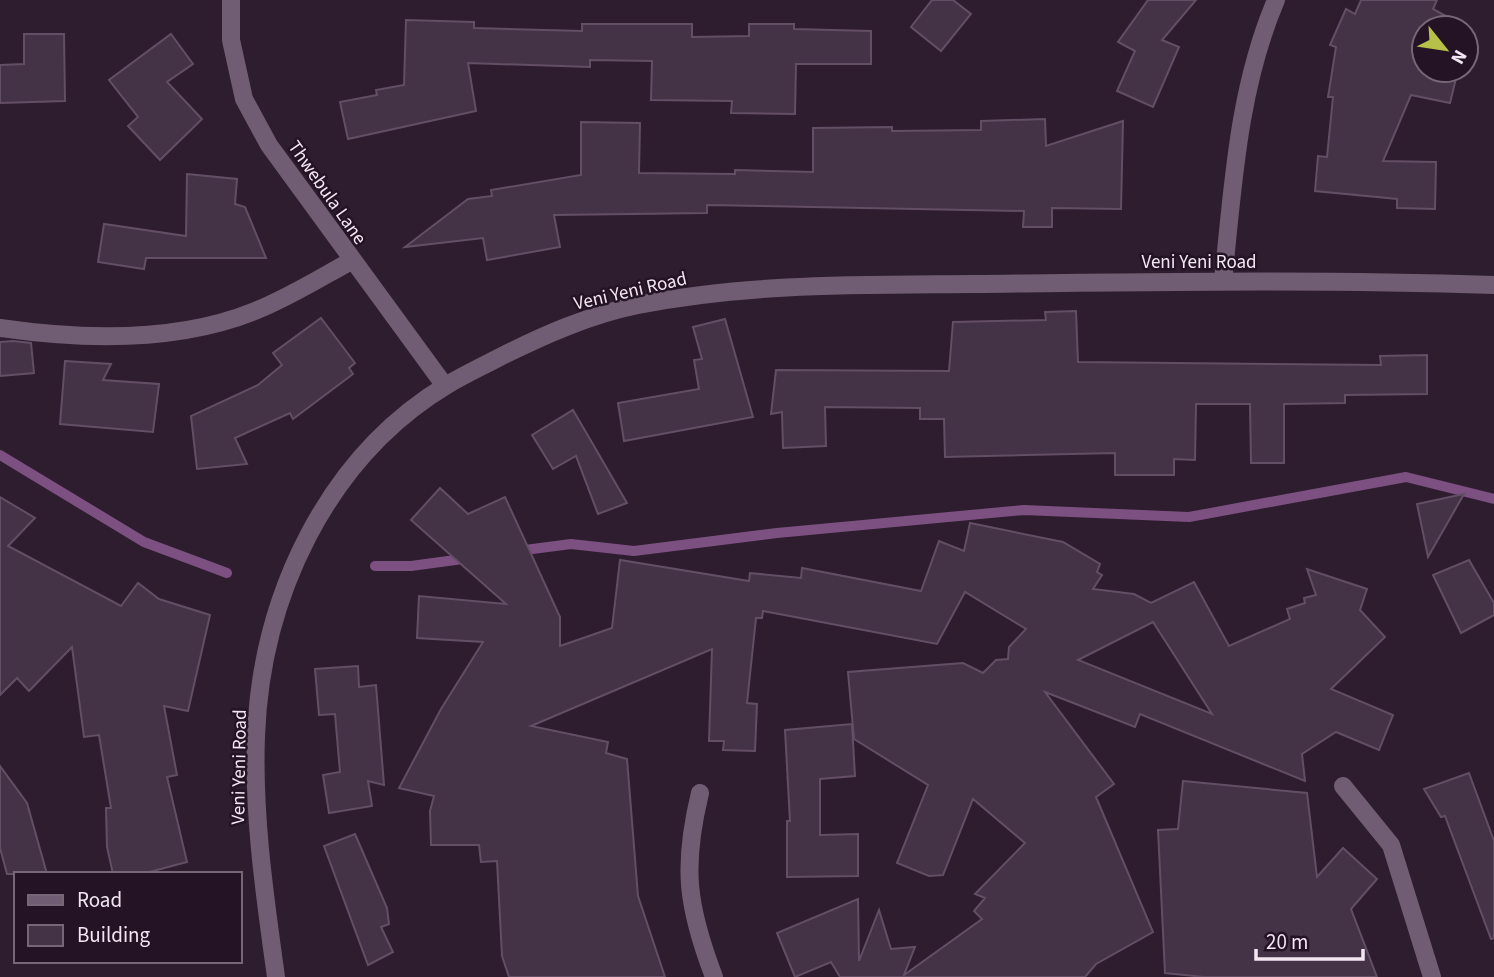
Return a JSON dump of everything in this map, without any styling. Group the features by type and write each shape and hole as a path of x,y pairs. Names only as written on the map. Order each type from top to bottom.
{"street":[{"name":"Thwebula Lane","path":"231,0 231,40 244,99 269,145 351,261 445,386"},
{"path":"1223,281 1239,123 1264,28 1276,0"},
{"path":"0,328 40,334 124,336 200,329 256,311 351,261"},
{"name":"Veni Yeni Road","path":"276,977 257,834 256,733 267,650 289,572 331,492 388,430 445,386 529,342 576,323 633,306 707,293 792,286 1223,281 1492,285"},
{"path":"1343,786 1391,845 1432,977"},
{"path":"700,793 689,839 688,885 696,931 714,977"}],"building":[{"path":"932,0 953,0 971,14 941,51 911,27"},
{"path":"1148,0 1196,0 1162,40 1179,47 1153,107 1117,91 1135,51 1118,42"},
{"path":"1361,0 1437,0 1433,9 1442,14 1410,14 1410,84 1455,84 1450,103 1411,95 1383,161 1436,162 1435,209 1397,208 1397,199 1315,191 1318,156 1327,157 1333,97 1328,97 1336,47 1330,45 1346,9 1355,14"},
{"path":"406,20 474,22 474,28 582,31 582,24 692,24 692,37 749,36 749,24 794,24 794,29 871,31 871,64 796,64 795,114 731,113 732,101 651,100 652,61 590,60 590,67 468,63 476,111 348,139 340,102 377,95 376,90 404,85"},
{"path":"24,34 64,34 65,101 0,103 0,65 24,64"},
{"path":"171,34 193,64 167,82 202,119 160,160 128,126 138,117 109,80"},
{"path":"1045,119 1046,146 1123,121 1121,209 1052,208 1052,227 1023,227 1024,211 707,205 707,213 554,215 560,247 487,260 483,238 405,247 468,199 492,196 491,190 581,175 581,122 640,123 639,173 735,174 735,170 813,172 813,128 981,130 981,121"},
{"path":"187,174 237,179 235,204 245,207 266,258 146,258 144,269 98,262 104,224 186,236"},
{"path":"1076,311 1078,362 1381,365 1380,356 1427,355 1427,394 1345,395 1345,403 1284,404 1284,463 1251,463 1250,404 1196,404 1195,460 1174,459 1174,475 1115,475 1115,453 945,457 944,419 920,419 920,408 825,407 826,446 783,448 782,412 771,414 776,370 949,371 953,322 1046,320 1045,312"},
{"path":"321,318 355,363 349,368 353,374 293,419 290,413 235,438 247,464 197,469 191,416 258,385 282,365 273,353"},
{"path":"725,319 753,417 624,441 618,403 699,389 694,360 702,359 693,327"},
{"path":"0,342 31,343 34,373 0,376"},
{"path":"65,361 111,364 103,380 159,384 153,432 60,424"},
{"path":"573,410 627,503 598,514 576,456 553,469 532,435"},
{"path":"440,488 468,514 505,497 560,617 560,646 612,628 620,560 749,581 750,573 801,578 802,568 921,591 939,541 964,551 970,523 1063,542 1100,564 1097,572 1102,575 1093,589 1134,594 1151,603 1194,582 1229,646 1290,619 1287,609 1305,603 1304,598 1316,595 1307,569 1367,589 1360,610 1385,637 1331,689 1393,715 1379,750 1336,732 1302,754 1305,781 1140,714 1135,727 1045,692 1114,784 1096,797 1153,932 1096,964 1085,977 840,977 831,962 795,977 777,933 858,899 859,961 879,910 891,949 915,947 904,975 982,919 974,911 985,898 975,894 1025,843 973,799 943,875 929,876 897,863 928,785 854,739 848,672 963,663 983,673 996,660 1008,659 1009,647 1026,629 965,592 937,644 763,611 762,618 756,618 747,703 757,704 755,751 723,750 724,741 709,741 712,649 531,726 608,742 606,753 627,759 638,896 665,977 509,977 502,956 497,861 481,862 479,845 431,845 430,811 434,796 399,788 441,709 483,642 417,638 419,596 506,604 411,520","holes":["1153,622 1212,714 1078,660"]},
{"path":"1464,494 1428,557 1417,504"},
{"path":"0,497 35,518 8,546 121,606 138,583 159,599 210,615 188,711 164,706 177,775 167,777 187,862 150,872 113,872 107,847 106,808 111,808 99,735 84,737 72,647 29,691 17,678 0,695"},
{"path":"1469,560 1494,603 1494,615 1461,633 1433,575"},
{"path":"358,666 359,687 376,685 384,785 368,781 372,806 329,813 323,775 340,772 335,714 319,715 315,669"},
{"path":"852,724 855,776 820,779 820,835 858,834 858,876 787,877 787,821 790,821 785,730"},
{"path":"0,766 27,803 46,872 7,874 0,848"},
{"path":"1469,773 1494,841 1494,938 1491,939 1445,816 1441,817 1424,789"},
{"path":"1183,781 1307,793 1317,877 1343,848 1377,879 1351,909 1377,977 1204,977 1165,973 1158,830 1178,829"},
{"path":"355,834 387,908 389,924 381,927 393,952 368,965 324,846"}],"waterway":[{"path":"0,455 144,542 227,573"},
{"path":"517,551 571,544 634,551 777,533 1024,510 1189,517 1406,477 1494,499"},
{"path":"375,566 411,566 470,558"}]}
